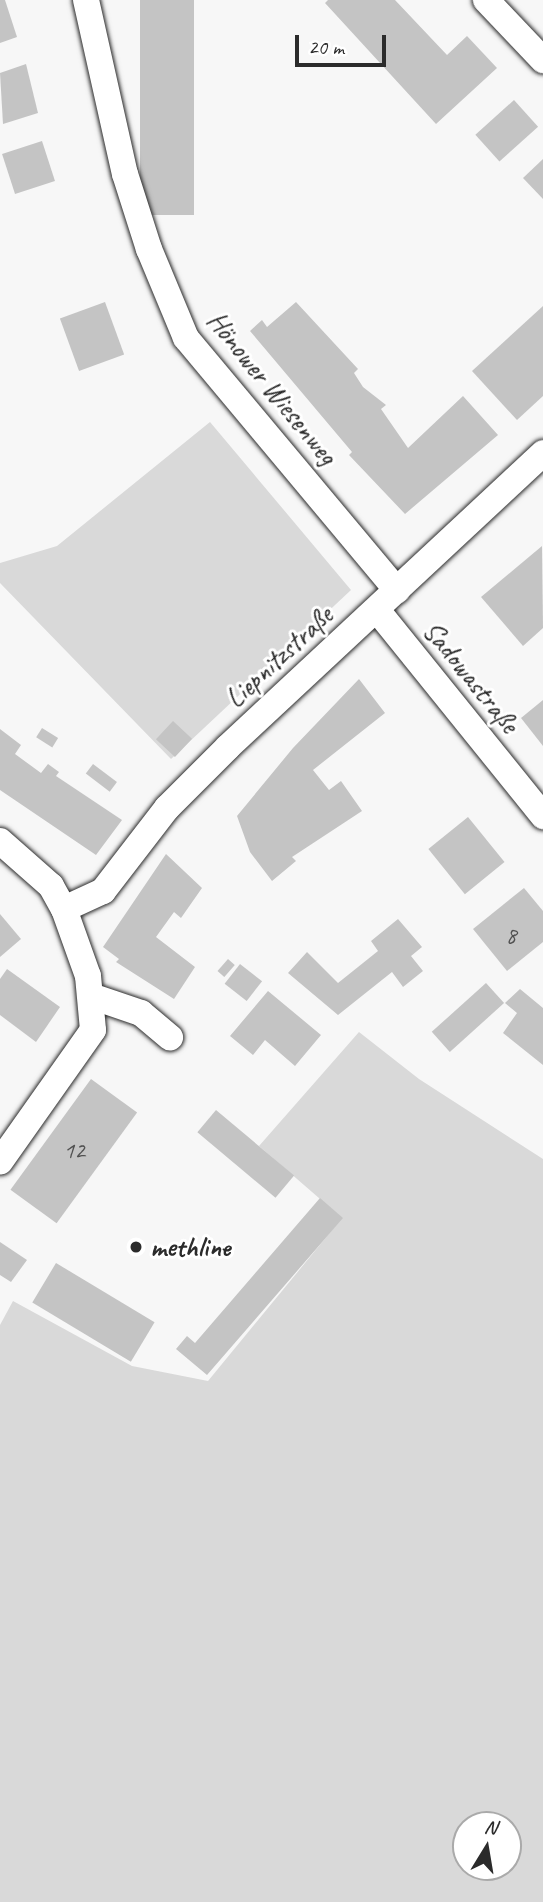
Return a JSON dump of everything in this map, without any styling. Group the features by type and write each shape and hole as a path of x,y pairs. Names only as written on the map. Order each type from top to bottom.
{"street":[{"name":"Hönower Wiesenweg","path":"86,0 125,174 149,249 186,338 397,590"},
{"path":"486,0 543,60"},
{"name":"Liepnitzstraße","path":"64,909 103,891 167,808 543,453"},
{"name":"Sadowastraße","path":"377,610 543,816"},
{"path":"0,841 51,886 64,909 91,996 93,1030 0,1162"},
{"path":"91,996 141,1013 170,1037"}],"shaded area":[{"path":"210,422 351,590 171,759 0,583 0,563 57,546"},
{"path":"359,1032 419,1079 543,1159 543,1902 0,1902 0,1325 13,1301 132,1366 208,1381 342,1218 259,1146"}],"building":[{"path":"0,0 5,0 17,37 0,43"},
{"path":"140,0 194,0 194,215 140,215"},
{"path":"328,0 395,0 447,55 467,36 497,68 436,124 325,3"},
{"path":"26,64 38,113 3,124 0,73"},
{"path":"514,100 538,127 499,162 475,135"},
{"path":"42,141 55,181 15,194 2,154"},
{"path":"543,159 543,199 523,178"},
{"path":"105,302 124,355 79,371 60,318"},
{"path":"296,302 358,369 354,373 363,387 386,405 381,409 408,448 463,396 498,435 405,514 349,455 352,452 250,331 262,320 267,327"},
{"path":"543,306 543,396 517,420 472,371"},
{"path":"542,546 543,628 523,646 481,597"},
{"path":"359,679 385,713 313,770 329,790 341,781 362,811 292,857 296,861 272,881 250,852 237,816 293,748"},
{"path":"543,700 543,746 521,718"},
{"path":"173,721 192,739 175,757 156,739"},
{"path":"42,728 58,738 52,747 36,737"},
{"path":"0,729 21,745 15,754 41,773 48,764 59,772 56,776 122,820 96,855 0,790"},
{"path":"93,764 117,782 110,792 86,774"},
{"path":"468,817 505,862 465,894 428,849"},
{"path":"166,854 202,888 181,918 174,912 156,937 195,967 174,999 116,962 119,959 103,947"},
{"path":"524,888 543,911 543,942 507,971 473,929"},
{"path":"0,914 21,939 0,957"},
{"path":"398,919 422,947 411,956 423,971 403,987 392,972 338,1015 288,973 307,952 338,983 378,951 371,941"},
{"path":"228,959 235,965 224,977 218,971"},
{"path":"240,964 262,981 247,1001 225,984"},
{"path":"7,969 60,1007 36,1042 0,1015 0,979"},
{"path":"486,983 504,1003 450,1052 432,1032"},
{"path":"520,989 543,1008 543,1065 503,1033 517,1013 505,1003"},
{"path":"268,991 321,1035 295,1066 265,1040 253,1055 230,1036"},
{"path":"91,1079 137,1113 57,1223 10,1190"},
{"path":"216,1110 294,1176 275,1198 197,1132"},
{"path":"320,1198 343,1218 207,1375 176,1349 187,1336 195,1343"},
{"path":"0,1242 27,1260 11,1282 0,1275"},
{"path":"56,1263 155,1322 131,1362 32,1302"}],"place":[{"name":"methline","path":"136,1247"}]}
